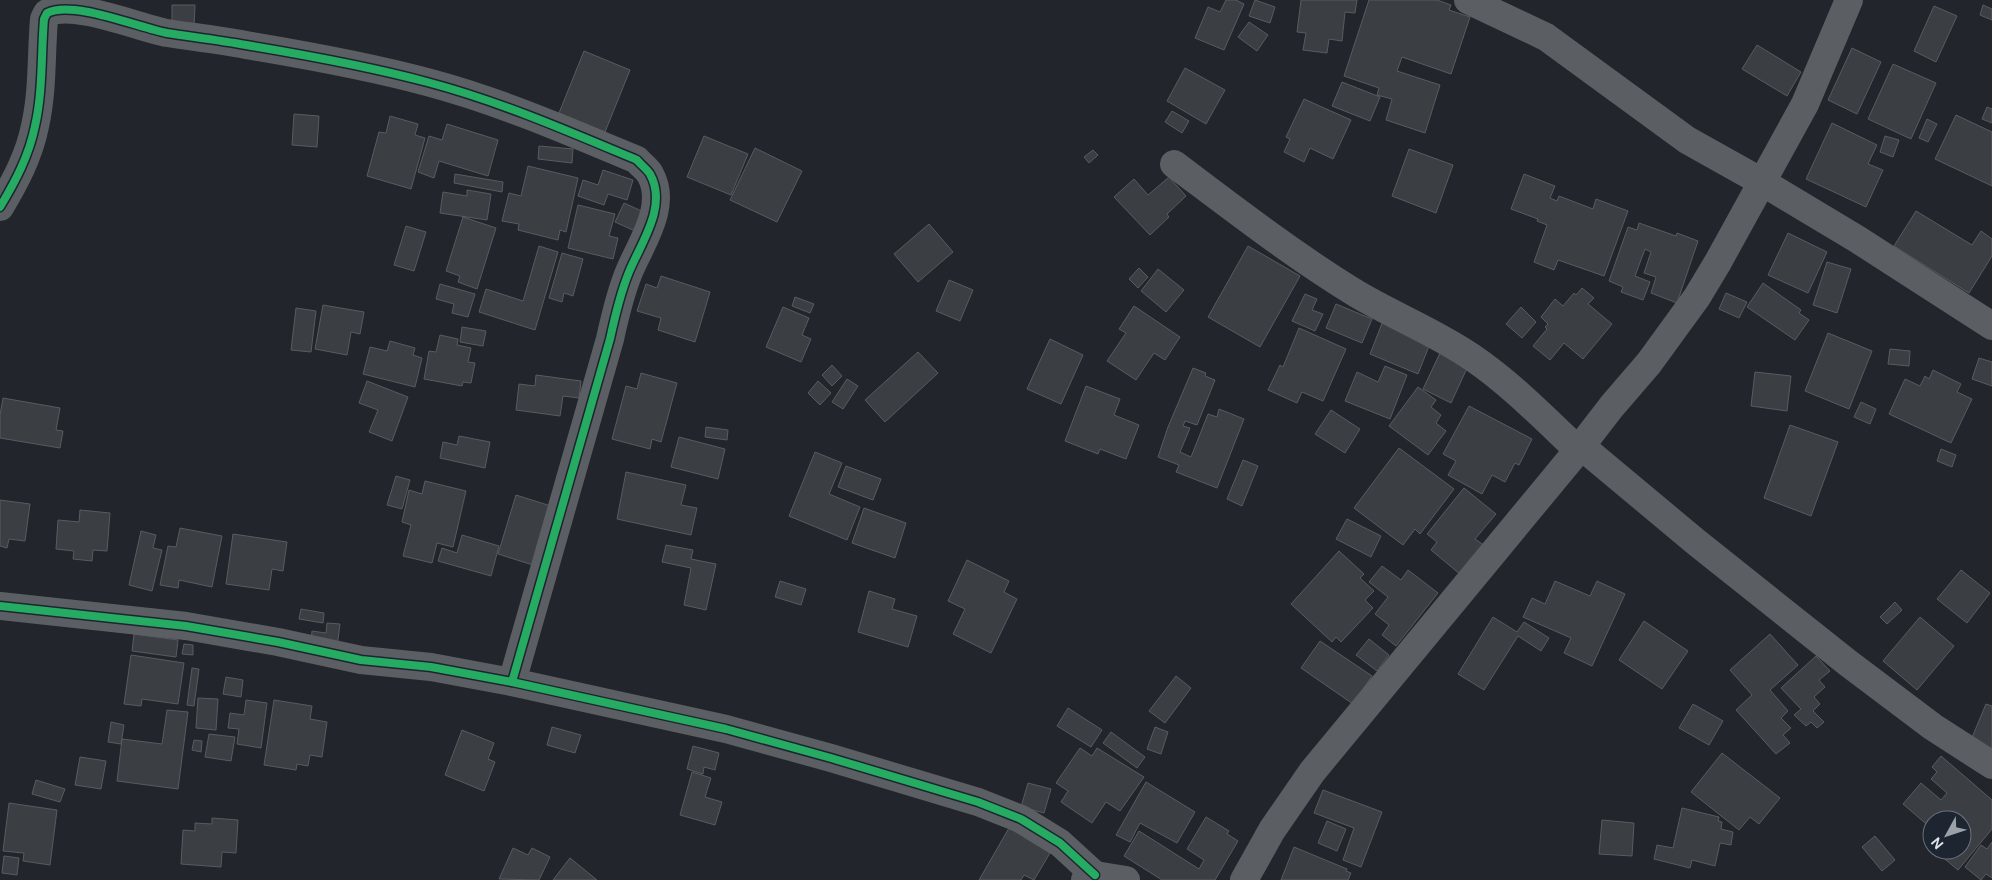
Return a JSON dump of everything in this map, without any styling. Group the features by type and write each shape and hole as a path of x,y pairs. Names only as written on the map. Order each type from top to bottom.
{"street":[{"path":"1468,0 1546,37 1687,140 1762,182 1992,326"},
{"path":"1244,880 1272,830 1312,772 1649,363 1697,297 1805,104 1848,0"},
{"path":"0,207 20,174 35,127 41,80 44,19 47,13 60,7 105,14 165,32 245,44 363,66 428,82 497,103 636,160 649,173 655,188 655,209 647,236 620,296 610,338 512,682"},
{"path":"1174,164 1289,249 1357,294 1471,356 1497,375 1580,448 1848,663 1933,727 1992,765"},
{"path":"0,606 186,626 278,642 361,660 431,667 512,682 726,729 978,802 1021,819 1060,843 1090,877 1126,880"}],"building":[{"path":"1226,0 1236,0 1244,4 1224,50 1195,38 1208,7 1220,12"},
{"path":"1255,0 1275,7 1270,23 1249,16"},
{"path":"1301,0 1357,0 1355,13 1345,12 1342,41 1329,39 1327,53 1303,50 1306,33 1297,32"},
{"path":"1369,0 1437,0 1451,5 1449,10 1470,17 1451,74 1402,57 1397,71 1440,85 1425,133 1386,120 1392,99 1377,95 1379,88 1344,76"},
{"path":"172,5 195,5 194,26 172,26"},
{"path":"1983,5 1992,9 1992,20 1980,15"},
{"path":"1934,6 1957,16 1936,62 1914,51"},
{"path":"1249,22 1268,35 1257,51 1238,37"},
{"path":"1757,45 1801,72 1787,96 1742,69"},
{"path":"1852,48 1881,62 1857,114 1828,100"},
{"path":"584,51 630,70 605,132 559,113"},
{"path":"1893,64 1936,83 1911,139 1868,119"},
{"path":"1185,68 1225,90 1206,124 1167,101"},
{"path":"1342,82 1380,97 1370,121 1332,106"},
{"path":"1304,99 1351,120 1333,159 1310,148 1304,162 1284,152 1290,139 1286,137"},
{"path":"1987,107 1992,109 1992,123 1982,119"},
{"path":"1172,111 1189,121 1182,133 1165,122"},
{"path":"294,114 319,116 317,147 292,145"},
{"path":"1956,115 1992,132 1992,186 1935,159"},
{"path":"390,116 418,124 415,135 425,138 411,189 367,176 379,132 386,133"},
{"path":"1927,119 1937,124 1928,142 1919,138"},
{"path":"1832,123 1877,145 1868,164 1883,170 1866,207 1806,179"},
{"path":"447,124 498,140 488,176 439,161 434,178 418,172 429,136 442,140"},
{"path":"704,136 748,154 731,195 687,177"},
{"path":"1885,136 1899,140 1893,157 1880,152"},
{"path":"539,146 573,149 572,163 538,159"},
{"path":"755,148 802,171 777,222 730,200"},
{"path":"1409,149 1453,165 1436,213 1392,196"},
{"path":"1093,150 1098,155 1089,163 1084,157"},
{"path":"528,166 578,178 566,232 560,230 558,240 518,230 519,224 502,221 509,193 521,196"},
{"path":"603,170 633,180 627,200 608,194 604,205 578,196 583,180 598,185"},
{"path":"455,174 503,182 502,192 454,183"},
{"path":"1524,174 1555,186 1550,198 1557,201 1559,196 1593,209 1596,199 1628,211 1604,276 1558,260 1554,270 1534,262 1547,225 1537,221 1538,219 1511,209"},
{"path":"1169,177 1186,196 1167,214 1169,217 1150,235 1114,197 1134,179 1148,195"},
{"path":"467,190 491,194 487,220 440,213 443,192 467,196"},
{"path":"624,203 646,213 637,232 615,222"},
{"path":"578,205 615,214 609,236 618,238 613,259 568,248"},
{"path":"1916,211 1972,245 1981,231 1992,239 1992,256 1969,293 1894,246"},
{"path":"463,217 496,228 477,289 458,282 460,276 446,271"},
{"path":"1639,223 1676,236 1677,233 1698,241 1677,303 1651,293 1656,277 1644,273 1651,252 1645,249 1635,276 1650,282 1643,300 1621,292 1623,287 1609,281 1628,227 1637,230"},
{"path":"929,224 953,252 918,282 894,254"},
{"path":"406,226 426,232 414,271 394,265"},
{"path":"1788,233 1827,252 1808,293 1768,275"},
{"path":"539,246 558,252 535,330 479,312 486,289 523,301"},
{"path":"1248,246 1300,276 1260,347 1208,317"},
{"path":"562,253 583,259 573,296 564,293 562,302 549,298"},
{"path":"1827,262 1851,269 1837,313 1813,305"},
{"path":"1139,268 1148,277 1138,288 1129,279"},
{"path":"1158,269 1184,290 1166,312 1141,291"},
{"path":"661,276 710,292 695,342 658,330 661,318 637,311 646,284 657,288"},
{"path":"949,280 973,290 960,321 936,311"},
{"path":"1763,283 1801,310 1799,313 1809,320 1795,340 1747,307"},
{"path":"440,284 475,294 468,317 452,313 454,304 436,299"},
{"path":"1582,288 1594,298 1588,304 1612,324 1583,359 1564,343 1550,360 1533,346 1547,329 1545,327 1548,324 1541,317 1555,299 1563,306 1574,293 1576,295"},
{"path":"1726,293 1747,302 1739,318 1719,309"},
{"path":"1305,294 1317,299 1312,310 1323,314 1315,331 1292,321"},
{"path":"795,297 814,304 810,313 792,306"},
{"path":"1336,304 1372,319 1362,343 1326,328"},
{"path":"323,305 364,312 360,334 351,332 347,355 315,349"},
{"path":"1134,306 1180,337 1165,360 1154,353 1136,380 1107,361 1126,333 1119,329"},
{"path":"783,307 809,318 802,335 811,339 801,362 766,347"},
{"path":"1521,307 1536,322 1522,338 1506,324"},
{"path":"296,308 316,311 311,352 291,350"},
{"path":"1383,321 1431,341 1418,374 1370,354"},
{"path":"462,327 486,331 483,346 460,342"},
{"path":"1299,328 1346,349 1323,401 1302,392 1297,403 1268,390 1280,365 1283,367"},
{"path":"1828,333 1872,351 1849,409 1805,391"},
{"path":"440,335 458,339 457,345 471,348 468,362 475,363 471,383 463,382 462,386 424,379 429,351 436,352"},
{"path":"1050,339 1083,355 1061,404 1027,389"},
{"path":"390,341 415,348 413,355 422,358 415,387 363,374 370,347 387,351"},
{"path":"1890,349 1910,351 1909,366 1888,364"},
{"path":"918,352 938,373 885,422 865,400"},
{"path":"1440,353 1468,366 1451,403 1423,389"},
{"path":"1979,358 1992,362 1992,386 1972,379"},
{"path":"832,365 842,376 832,386 822,375"},
{"path":"1385,366 1407,375 1390,419 1345,401 1357,372 1378,382"},
{"path":"1193,368 1206,373 1205,376 1215,380 1197,425 1185,421 1183,426 1190,428 1180,452 1191,457 1208,414 1217,417 1219,409 1244,419 1217,488 1176,472 1179,465 1158,457 1168,427"},
{"path":"1933,370 1961,384 1957,392 1972,399 1951,443 1889,414 1905,379 1920,386 1925,376 1929,379"},
{"path":"1755,372 1791,376 1787,411 1751,406"},
{"path":"641,373 677,383 661,442 652,439 650,449 612,439 626,386 637,389"},
{"path":"536,375 581,381 579,398 563,396 560,416 516,410 519,384 535,386"},
{"path":"847,379 858,386 843,409 832,402"},
{"path":"367,381 408,397 392,441 369,432 378,410 359,403"},
{"path":"818,381 831,393 820,405 808,393"},
{"path":"1086,386 1120,399 1114,415 1139,425 1126,459 1100,449 1098,454 1065,441"},
{"path":"1418,387 1436,400 1431,407 1441,415 1436,423 1446,431 1428,455 1389,426"},
{"path":"3,398 60,408 56,430 63,431 60,448 0,438 0,415"},
{"path":"1861,402 1876,409 1870,424 1854,417"},
{"path":"1469,406 1532,439 1519,465 1515,463 1505,482 1492,475 1482,494 1448,475 1456,461 1443,454"},
{"path":"1331,410 1360,429 1345,453 1315,434"},
{"path":"1790,425 1838,442 1811,516 1764,498"},
{"path":"706,427 728,430 727,440 705,437"},
{"path":"459,436 490,442 485,468 440,458 443,442 457,445"},
{"path":"679,437 725,449 718,479 671,467"},
{"path":"1399,448 1454,489 1420,534 1415,529 1403,545 1354,508"},
{"path":"1941,449 1956,455 1952,467 1937,461"},
{"path":"815,452 842,463 829,494 860,507 847,540 789,516"},
{"path":"1243,460 1258,466 1242,506 1227,499"},
{"path":"846,466 881,479 873,500 838,487"},
{"path":"626,472 686,485 681,505 697,508 691,535 617,519"},
{"path":"396,476 410,480 402,509 387,505"},
{"path":"425,481 466,491 453,547 437,543 432,563 403,556 411,525 402,522 409,490 422,494"},
{"path":"1464,488 1496,514 1475,539 1485,546 1461,575 1431,550 1437,542 1427,534"},
{"path":"516,495 554,507 536,566 498,554"},
{"path":"0,500 30,504 25,541 9,539 7,548 0,546"},
{"path":"864,508 906,523 895,558 852,543"},
{"path":"80,510 110,513 107,551 93,550 92,561 73,559 74,551 56,549 58,520 79,522"},
{"path":"1347,519 1381,536 1371,557 1336,539"},
{"path":"180,528 222,536 212,587 179,580 178,588 160,585 168,546 176,547"},
{"path":"141,531 156,535 153,548 162,550 152,591 129,585"},
{"path":"233,534 287,542 283,571 272,569 269,590 226,584"},
{"path":"462,535 499,546 491,576 438,561 442,548 457,553"},
{"path":"666,545 693,550 691,559 716,564 706,610 684,605 691,568 662,562"},
{"path":"1339,551 1364,574 1360,578 1374,591 1365,600 1373,608 1341,642 1336,637 1332,642 1291,604"},
{"path":"967,560 1009,581 1004,592 1017,599 991,653 953,634 965,609 948,601"},
{"path":"1382,566 1401,580 1408,570 1438,593 1396,646 1382,635 1389,625 1375,614 1388,597 1369,582"},
{"path":"1961,570 1990,593 1967,623 1937,599"},
{"path":"780,581 806,589 801,605 775,597"},
{"path":"1555,581 1590,596 1597,581 1625,594 1592,666 1564,653 1571,638 1523,617 1532,598 1545,604"},
{"path":"869,591 895,599 892,609 917,616 908,647 858,632"},
{"path":"1895,602 1902,610 1887,624 1880,617"},
{"path":"301,609 324,613 323,623 299,619"},
{"path":"1493,617 1517,632 1524,622 1549,638 1541,651 1518,636 1484,690 1458,674"},
{"path":"1920,617 1954,646 1917,690 1883,661"},
{"path":"1644,621 1688,651 1662,689 1619,660"},
{"path":"327,623 340,624 337,647 311,643 312,631 326,633"},
{"path":"134,634 178,640 176,657 132,651"},
{"path":"1770,634 1798,665 1770,690 1788,711 1781,718 1791,728 1783,735 1790,743 1776,754 1736,710 1752,695 1730,670"},
{"path":"1369,639 1389,655 1377,671 1356,655"},
{"path":"1320,641 1372,676 1353,704 1301,668"},
{"path":"184,644 193,645 193,655 182,654"},
{"path":"131,655 184,663 178,704 142,699 141,706 124,704"},
{"path":"1816,656 1830,671 1819,680 1825,687 1814,697 1820,704 1813,711 1824,722 1817,728 1811,722 1806,726 1794,715 1801,709 1781,688"},
{"path":"192,668 199,669 194,706 187,705"},
{"path":"1176,676 1191,688 1165,723 1149,711"},
{"path":"226,677 243,680 241,697 223,694"},
{"path":"198,698 218,699 216,730 196,728"},
{"path":"246,700 267,703 261,748 237,744 239,729 228,728 230,713 244,715"},
{"path":"274,700 312,706 310,719 327,722 322,757 310,755 308,766 297,764 296,770 264,765"},
{"path":"1693,704 1723,721 1709,745 1679,728"},
{"path":"1986,704 1992,706 1992,749 1971,740"},
{"path":"1068,708 1102,730 1091,747 1057,726"},
{"path":"167,710 188,712 178,789 117,781 122,739 162,744"},
{"path":"111,722 124,725 121,744 108,742"},
{"path":"552,727 581,735 575,753 547,745"},
{"path":"1155,727 1168,732 1161,754 1147,749"},
{"path":"462,730 494,743 488,759 495,762 484,791 445,775"},
{"path":"1111,732 1145,757 1137,768 1103,743"},
{"path":"209,734 235,737 231,761 205,757"},
{"path":"194,740 202,741 201,752 192,750"},
{"path":"693,746 719,753 715,770 704,767 703,774 687,769"},
{"path":"1080,748 1092,756 1097,748 1144,777 1120,811 1106,802 1092,823 1061,802 1068,791 1056,783"},
{"path":"1722,753 1780,798 1759,824 1750,817 1739,830 1691,792"},
{"path":"1941,756 1992,800 1992,829 1972,853 1972,810 1922,810 1922,820 1903,804 1921,783 1941,800 1947,793 1931,779 1937,772 1932,767"},
{"path":"80,757 106,761 101,789 75,785"},
{"path":"692,772 711,778 705,797 722,802 715,825 680,815"},
{"path":"36,780 65,789 60,802 32,794"},
{"path":"1146,782 1195,812 1177,843 1140,823 1130,842 1116,835"},
{"path":"1028,783 1051,789 1044,813 1021,807"},
{"path":"1323,790 1382,812 1361,867 1343,860 1354,828 1314,813"},
{"path":"9,803 57,810 50,865 23,861 24,853 3,851"},
{"path":"1682,808 1719,817 1718,821 1722,822 1721,829 1733,832 1731,845 1720,843 1715,866 1692,860 1690,868 1654,859 1657,845 1673,848"},
{"path":"1206,817 1229,831 1227,834 1238,841 1215,880 1162,880 1124,856 1139,831 1199,869 1204,860 1187,849"},
{"path":"212,818 238,820 236,853 222,852 221,867 181,864 183,830 195,831 195,823 212,824"},
{"path":"1602,820 1634,823 1632,856 1599,854"},
{"path":"1327,821 1346,829 1337,851 1318,843"},
{"path":"1009,828 1050,853 1034,880 1024,875 1021,880 979,880"},
{"path":"1875,836 1895,860 1882,871 1862,847"},
{"path":"1992,842 1992,878 1986,874 1981,880 1965,867 1972,860 1981,845 1987,849"},
{"path":"1294,847 1347,869 1346,871 1351,873 1348,880 1281,880"},
{"path":"513,848 528,855 532,848 550,857 539,880 499,879"},
{"path":"4,856 19,858 17,875 2,873"},
{"path":"570,858 597,880 553,880"},
{"path":"1946,860 1966,860 1958,870"}],"cycle path":[{"path":"0,207 21,168 29,148 38,113 44,19 47,13 58,10 88,12 167,33 314,57 427,82 507,107 637,160 650,174 655,186 656,199 651,224 620,297 610,339 512,682"},
{"path":"0,606 186,626 278,642 361,660 431,667 512,682 726,729 978,802 1021,819 1060,843 1095,875"}]}
